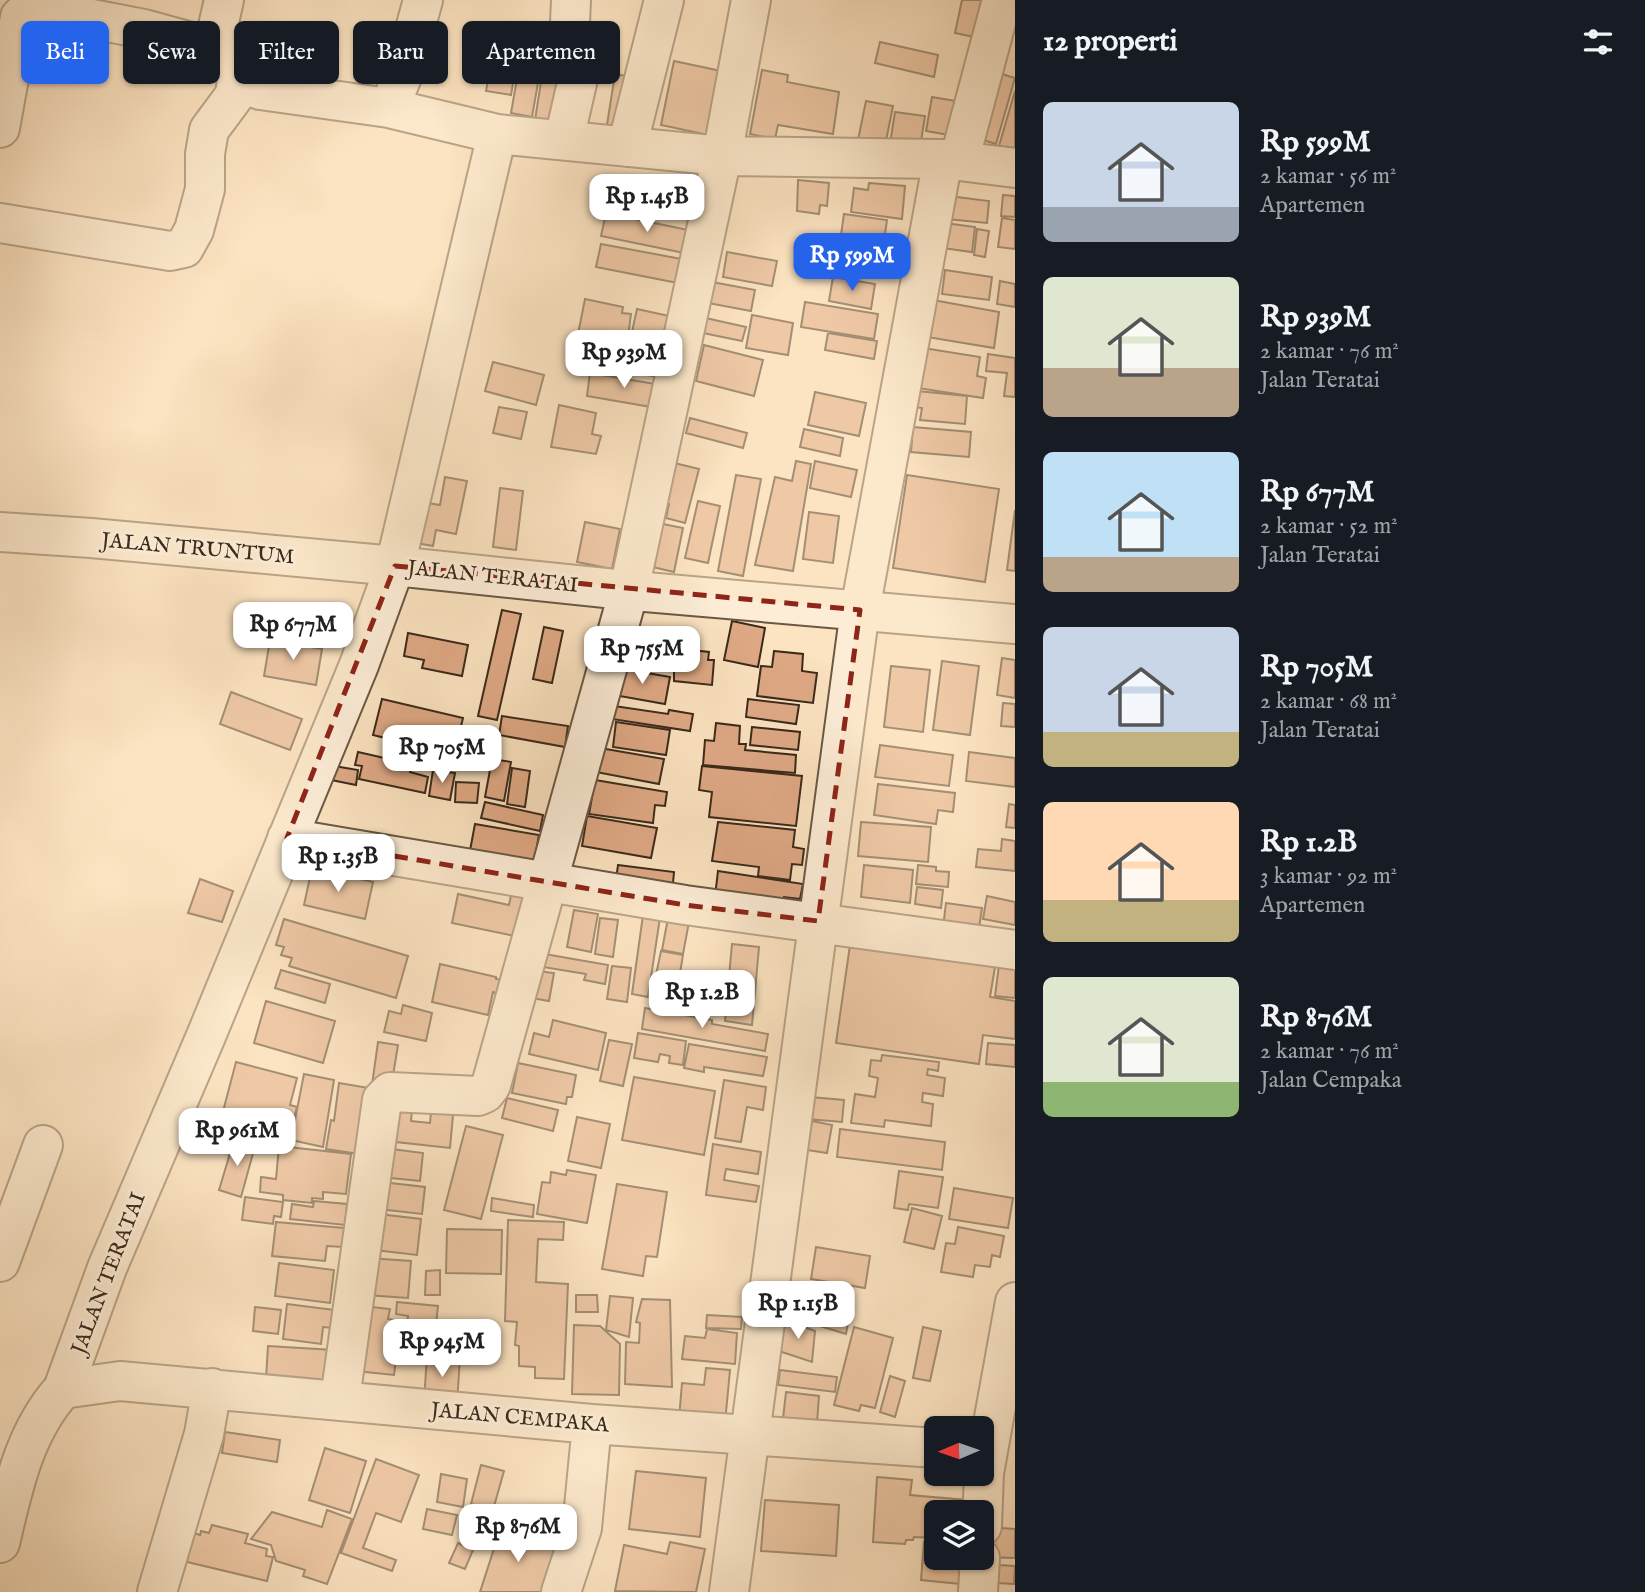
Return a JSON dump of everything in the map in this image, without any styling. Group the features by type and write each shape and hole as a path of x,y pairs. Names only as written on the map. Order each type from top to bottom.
{"street":[{"path":"0,223 170,251 184,248 194,230 205,189 205,154 209,130 235,95 226,58 224,0"},
{"path":"390,108 423,0"},
{"path":"564,140 582,61 570,23 571,0"},
{"path":"627,147 664,0"},
{"path":"340,1399 382,1100 390,1092 464,1097 485,1093 491,1084 629,590 722,156 751,0"},
{"path":"729,1592 860,610 951,160 1002,0"},
{"path":"0,128 20,17 29,9 35,8 144,29 226,58 260,90 390,108 497,134 722,156 951,160 1015,168"},
{"path":"396,566 497,134"},
{"name":"JALAN TRUNTUM","path":"0,532 396,566"},
{"name":"JALAN TERATAI","path":"0,1543 8,1474 49,1405 64,1389 107,1268 359,665 396,566 629,590 1015,624"},
{"path":"287,838 685,905 818,921 1015,950"},
{"path":"0,1262 43,1145"},
{"path":"994,1441 1015,1302"},
{"name":"JALAN CEMPAKA","path":"64,1389 120,1381 208,1413 340,1399 590,1448 747,1456 924,1449"},
{"path":"157,1592 208,1413"},
{"path":"561,1592 582,1528 590,1448"},
{"path":"978,1592 979,1570"}],"highlighted area":[{"path":"395,566 860,610 818,921 685,905 287,838"}],"building":[{"path":"962,0 992,0 983,39 955,33"},
{"path":"880,42 938,55 934,77 875,63"},
{"path":"674,61 726,72 713,136 661,125"},
{"path":"762,70 788,75 787,82 839,92 833,134 778,125 775,139 750,134"},
{"path":"995,72 1015,78 996,144 976,138"},
{"path":"620,75 638,78 629,129 607,125 613,84 620,84"},
{"path":"487,84 513,84 511,95 486,91"},
{"path":"516,84 538,84 532,117 511,113"},
{"path":"541,84 564,84 557,123 535,120"},
{"path":"1015,91 1015,151 999,146"},
{"path":"932,97 956,101 949,135 926,131"},
{"path":"866,101 893,106 884,151 857,145"},
{"path":"895,112 925,116 919,154 889,150"},
{"path":"798,180 829,183 827,206 820,205 819,214 797,211"},
{"path":"869,183 905,186 902,219 851,212 854,188 868,190"},
{"path":"1003,195 1015,196 1015,217 1001,216"},
{"path":"949,196 989,201 987,223 947,219"},
{"path":"606,213 693,231 689,254 601,236"},
{"path":"844,214 887,220 883,248 840,242"},
{"path":"1002,218 1015,220 1015,249 998,247"},
{"path":"945,223 975,227 972,252 942,248"},
{"path":"977,229 989,231 985,257 974,255"},
{"path":"811,241 842,245 838,270 808,265"},
{"path":"601,244 687,260 683,284 596,267"},
{"path":"727,252 777,261 772,286 723,277"},
{"path":"945,270 992,277 989,300 942,294"},
{"path":"833,277 875,284 871,309 829,301"},
{"path":"1000,281 1015,284 1015,307 997,304"},
{"path":"712,282 755,290 751,311 708,303"},
{"path":"585,299 623,307 622,313 631,314 627,344 578,334"},
{"path":"933,300 999,312 994,348 927,337"},
{"path":"805,302 878,314 874,339 801,327"},
{"path":"637,309 669,316 663,348 630,341"},
{"path":"752,315 793,323 788,355 746,348"},
{"path":"701,317 746,327 742,341 698,332"},
{"path":"828,333 877,341 874,359 825,350"},
{"path":"601,344 669,354 660,377 597,368"},
{"path":"704,345 763,360 754,396 696,381"},
{"path":"917,347 980,357 977,376 986,378 983,398 911,387"},
{"path":"988,354 1015,358 1015,397 1004,396 1007,373 986,371"},
{"path":"493,362 544,375 536,405 485,391"},
{"path":"590,373 661,385 657,408 587,396"},
{"path":"907,390 967,396 965,424 920,420 922,408 905,406"},
{"path":"815,392 866,403 859,436 808,425"},
{"path":"559,405 596,413 592,434 601,436 596,454 551,447"},
{"path":"499,407 527,412 521,439 493,433"},
{"path":"690,418 747,433 743,448 686,433"},
{"path":"913,427 971,432 969,457 911,452"},
{"path":"804,429 843,438 840,456 800,447"},
{"path":"666,461 699,469 685,523 666,518 669,504 656,502"},
{"path":"796,461 811,464 793,571 755,565 775,477 792,481"},
{"path":"815,461 857,470 851,497 810,488"},
{"path":"736,475 761,479 743,576 718,571"},
{"path":"907,475 999,489 985,582 893,568"},
{"path":"445,477 467,481 456,534 436,530 433,546 416,543 422,502 440,505"},
{"path":"500,488 523,491 516,550 493,547"},
{"path":"698,501 720,506 708,563 685,558"},
{"path":"1015,510 1015,571 1007,570"},
{"path":"809,512 839,516 833,563 803,559"},
{"path":"585,522 620,529 612,569 577,562"},
{"path":"653,522 683,528 674,572 644,565"},
{"path":"502,610 521,614 497,720 478,716"},
{"path":"732,621 765,628 758,667 724,660"},
{"path":"544,627 563,631 552,683 533,679"},
{"path":"408,633 468,645 462,676 422,668 424,660 404,656"},
{"path":"270,640 322,649 316,685 264,676"},
{"path":"673,648 709,652 708,660 714,660 712,685 674,681 674,671 670,670"},
{"path":"774,651 803,654 802,671 817,673 813,703 757,696 761,666 772,667"},
{"path":"1002,658 1015,660 1015,698 997,695"},
{"path":"942,661 979,666 970,735 933,730"},
{"path":"891,666 930,670 923,732 884,727"},
{"path":"619,668 670,677 665,704 614,695"},
{"path":"231,692 302,719 290,750 220,724"},
{"path":"382,699 463,718 454,755 373,735"},
{"path":"748,699 799,705 796,724 746,717"},
{"path":"1003,703 1015,704 1015,727 1001,726"},
{"path":"614,706 668,714 669,710 693,714 690,731 612,719"},
{"path":"502,716 568,726 565,747 499,735"},
{"path":"616,722 670,730 666,755 613,747"},
{"path":"716,723 740,726 739,744 746,744 745,750 796,755 795,773 703,765 705,740 714,741"},
{"path":"752,727 800,732 798,750 750,745"},
{"path":"880,745 953,755 949,786 875,777"},
{"path":"600,748 664,759 659,784 596,772"},
{"path":"358,752 411,764 410,772 428,777 425,793 359,779 362,766 355,765"},
{"path":"969,752 1015,758 1015,787 966,781"},
{"path":"492,759 511,762 504,801 485,797"},
{"path":"334,766 358,770 356,785 331,780"},
{"path":"702,766 802,776 796,826 709,817 712,792 699,790"},
{"path":"512,768 530,771 525,807 507,804"},
{"path":"433,770 455,773 450,800 429,796"},
{"path":"595,780 667,792 665,806 655,805 653,823 589,814"},
{"path":"456,782 479,783 477,803 455,802"},
{"path":"878,784 955,793 953,812 938,810 936,824 874,815"},
{"path":"485,802 543,815 540,831 481,818"},
{"path":"1009,804 1015,805 1015,828 1006,827"},
{"path":"587,816 657,828 651,858 582,846"},
{"path":"718,822 795,830 793,847 804,849 802,865 792,864 790,880 758,876 759,867 712,861"},
{"path":"861,822 931,827 928,862 858,856"},
{"path":"475,824 539,835 533,868 469,856"},
{"path":"1002,839 1015,841 1015,871 976,867 978,849 1001,851"},
{"path":"618,865 674,872 672,894 615,887"},
{"path":"864,865 913,870 910,903 861,897"},
{"path":"918,865 949,872 948,887 916,884"},
{"path":"312,868 373,882 365,919 304,905"},
{"path":"718,871 803,884 800,899 784,897 782,913 714,905"},
{"path":"200,879 233,891 222,922 188,913"},
{"path":"513,886 534,890 524,938 452,923 458,894 509,905"},
{"path":"917,887 943,890 941,908 915,904"},
{"path":"987,896 1015,902 1015,925 983,919"},
{"path":"946,903 982,908 977,941 942,936"},
{"path":"644,908 661,911 648,997 632,994"},
{"path":"574,910 598,914 591,952 567,947"},
{"path":"600,918 618,920 613,957 595,954"},
{"path":"668,918 689,922 683,954 662,950"},
{"path":"284,919 408,956 396,998 289,966 292,958 281,955 284,947 276,945"},
{"path":"732,944 759,947 752,1025 725,1021"},
{"path":"850,945 995,967 990,997 1015,1001 1015,1039 983,1035 979,1064 836,1043"},
{"path":"661,951 683,955 679,979 656,975"},
{"path":"539,953 608,965 605,984 584,980 586,974 537,966"},
{"path":"440,964 502,980 499,994 493,992 488,1015 432,1002"},
{"path":"999,965 1015,967 1015,998 995,996"},
{"path":"612,966 631,968 627,1002 607,999"},
{"path":"281,970 330,984 325,1003 275,988"},
{"path":"537,971 554,973 549,1001 532,998"},
{"path":"656,978 677,982 672,1009 651,1005"},
{"path":"266,1001 335,1021 323,1063 254,1043"},
{"path":"403,1005 432,1013 426,1041 384,1032 389,1011 401,1014"},
{"path":"645,1008 712,1020 712,1024 768,1034 765,1051 642,1029"},
{"path":"553,1020 606,1033 598,1070 529,1054 534,1033 549,1037"},
{"path":"638,1033 686,1041 683,1065 669,1063 670,1056 660,1054 658,1062 634,1058"},
{"path":"609,1040 632,1044 623,1086 600,1081"},
{"path":"378,1042 398,1045 391,1088 372,1085"},
{"path":"988,1043 1015,1045 1015,1067 986,1064"},
{"path":"689,1044 767,1057 763,1076 704,1067 704,1072 684,1068"},
{"path":"882,1055 939,1062 938,1071 928,1069 927,1075 945,1078 943,1096 923,1093 922,1102 933,1104 931,1126 885,1120 884,1127 851,1123 855,1094 875,1097 878,1078 869,1076 871,1060 881,1061"},
{"path":"236,1062 297,1078 290,1105 297,1107 289,1137 221,1119"},
{"path":"518,1063 576,1075 572,1097 567,1097 566,1104 512,1093"},
{"path":"304,1074 334,1080 323,1147 291,1140"},
{"path":"634,1077 715,1091 704,1155 622,1140"},
{"path":"724,1080 766,1087 763,1110 747,1107 741,1142 715,1138"},
{"path":"339,1083 369,1088 359,1154 326,1149 331,1120 334,1121"},
{"path":"810,1097 844,1100 842,1122 808,1119"},
{"path":"507,1098 558,1110 553,1131 502,1118"},
{"path":"391,1108 412,1111 411,1121 430,1123 431,1112 453,1115 450,1148 387,1141"},
{"path":"577,1117 610,1124 601,1168 568,1161"},
{"path":"812,1121 832,1125 827,1153 807,1150"},
{"path":"466,1126 503,1135 481,1219 444,1210"},
{"path":"840,1129 945,1142 942,1170 837,1157"},
{"path":"234,1140 255,1146 241,1197 219,1190"},
{"path":"713,1144 761,1152 758,1174 726,1169 724,1180 759,1186 756,1202 706,1195"},
{"path":"279,1146 351,1154 346,1194 323,1192 323,1199 312,1198 312,1203 283,1200 283,1195 260,1192 261,1177 276,1179"},
{"path":"384,1148 423,1153 420,1181 381,1177"},
{"path":"567,1170 596,1175 587,1223 537,1214 542,1182 550,1183 551,1172 566,1175"},
{"path":"899,1171 943,1177 938,1208 909,1204 908,1210 894,1208"},
{"path":"373,1181 425,1187 422,1214 370,1208"},
{"path":"617,1184 667,1192 657,1257 646,1256 643,1276 602,1269"},
{"path":"954,1188 1013,1198 1008,1228 949,1219"},
{"path":"245,1197 283,1202 281,1217 274,1216 273,1224 242,1220"},
{"path":"492,1198 534,1205 533,1217 491,1211"},
{"path":"314,1201 347,1204 345,1225 290,1219 292,1204 313,1207"},
{"path":"912,1208 942,1216 934,1249 904,1242"},
{"path":"370,1213 421,1219 417,1255 366,1249"},
{"path":"508,1220 564,1222 563,1240 538,1239 536,1282 568,1284 564,1379 535,1378 535,1367 519,1366 519,1346 515,1345 517,1322 505,1321"},
{"path":"276,1222 344,1228 343,1247 327,1246 325,1261 272,1256"},
{"path":"958,1227 1004,1236 1000,1257 992,1255 990,1267 975,1265 973,1277 941,1272 946,1243 955,1244"},
{"path":"447,1229 502,1230 501,1274 446,1273"},
{"path":"816,1247 870,1256 865,1288 811,1279"},
{"path":"368,1258 411,1261 408,1298 365,1295"},
{"path":"279,1263 334,1270 330,1303 275,1296"},
{"path":"440,1270 440,1295 425,1295 426,1271"},
{"path":"806,1285 853,1294 846,1334 800,1320"},
{"path":"576,1295 597,1295 598,1312 576,1312"},
{"path":"610,1296 633,1298 629,1337 606,1330"},
{"path":"642,1299 670,1300 672,1387 625,1384 626,1342 639,1343 640,1323 636,1322"},
{"path":"397,1302 438,1306 435,1333 406,1330 408,1316 396,1314"},
{"path":"287,1304 335,1310 333,1328 323,1327 321,1344 283,1339"},
{"path":"363,1306 390,1309 388,1319 401,1321 394,1375 356,1371"},
{"path":"255,1307 281,1310 278,1334 253,1331"},
{"path":"707,1315 742,1317 741,1329 706,1328"},
{"path":"786,1320 815,1331 812,1362 779,1351"},
{"path":"574,1325 600,1326 620,1344 619,1395 572,1394"},
{"path":"854,1327 893,1338 875,1408 861,1405 859,1411 834,1405"},
{"path":"923,1327 941,1331 930,1381 913,1378"},
{"path":"707,1329 737,1333 735,1364 682,1359 685,1336 705,1338"},
{"path":"268,1346 333,1350 331,1383 266,1379"},
{"path":"427,1356 460,1358 457,1403 424,1400"},
{"path":"706,1368 730,1370 725,1423 679,1419 682,1383 704,1385"},
{"path":"780,1370 837,1377 835,1392 778,1385"},
{"path":"890,1376 905,1381 895,1417 880,1412"},
{"path":"786,1392 819,1396 817,1423 783,1419"},
{"path":"225,1432 280,1440 277,1462 222,1453"},
{"path":"325,1448 366,1461 350,1513 309,1500"},
{"path":"376,1459 419,1475 401,1522 376,1513 363,1548 396,1560 392,1571 341,1553"},
{"path":"481,1465 504,1471 493,1510 471,1504"},
{"path":"636,1471 706,1478 700,1537 629,1529"},
{"path":"441,1474 467,1479 463,1507 437,1502"},
{"path":"877,1477 912,1480 910,1495 967,1500 924,1500 924,1537 914,1537 913,1540 906,1540 905,1544 873,1542"},
{"path":"765,1500 839,1505 836,1556 761,1551"},
{"path":"427,1509 457,1515 452,1535 423,1529"},
{"path":"327,1510 352,1519 327,1584 303,1576 305,1570 276,1561 271,1545 251,1539 272,1512 322,1527"},
{"path":"212,1525 248,1534 245,1543 267,1549 266,1556 273,1557 267,1581 183,1561 190,1532 200,1535 201,1531 209,1533"},
{"path":"501,1527 557,1545 542,1592 480,1592"},
{"path":"994,1528 1015,1529 1015,1558 994,1557"},
{"path":"670,1542 705,1549 696,1592 615,1591 624,1545 667,1554"},
{"path":"924,1542 924,1570 971,1570 970,1585 921,1580"},
{"path":"458,1543 473,1550 465,1569 449,1563"},
{"path":"999,1565 1015,1566 1014,1584 997,1583"}]}
